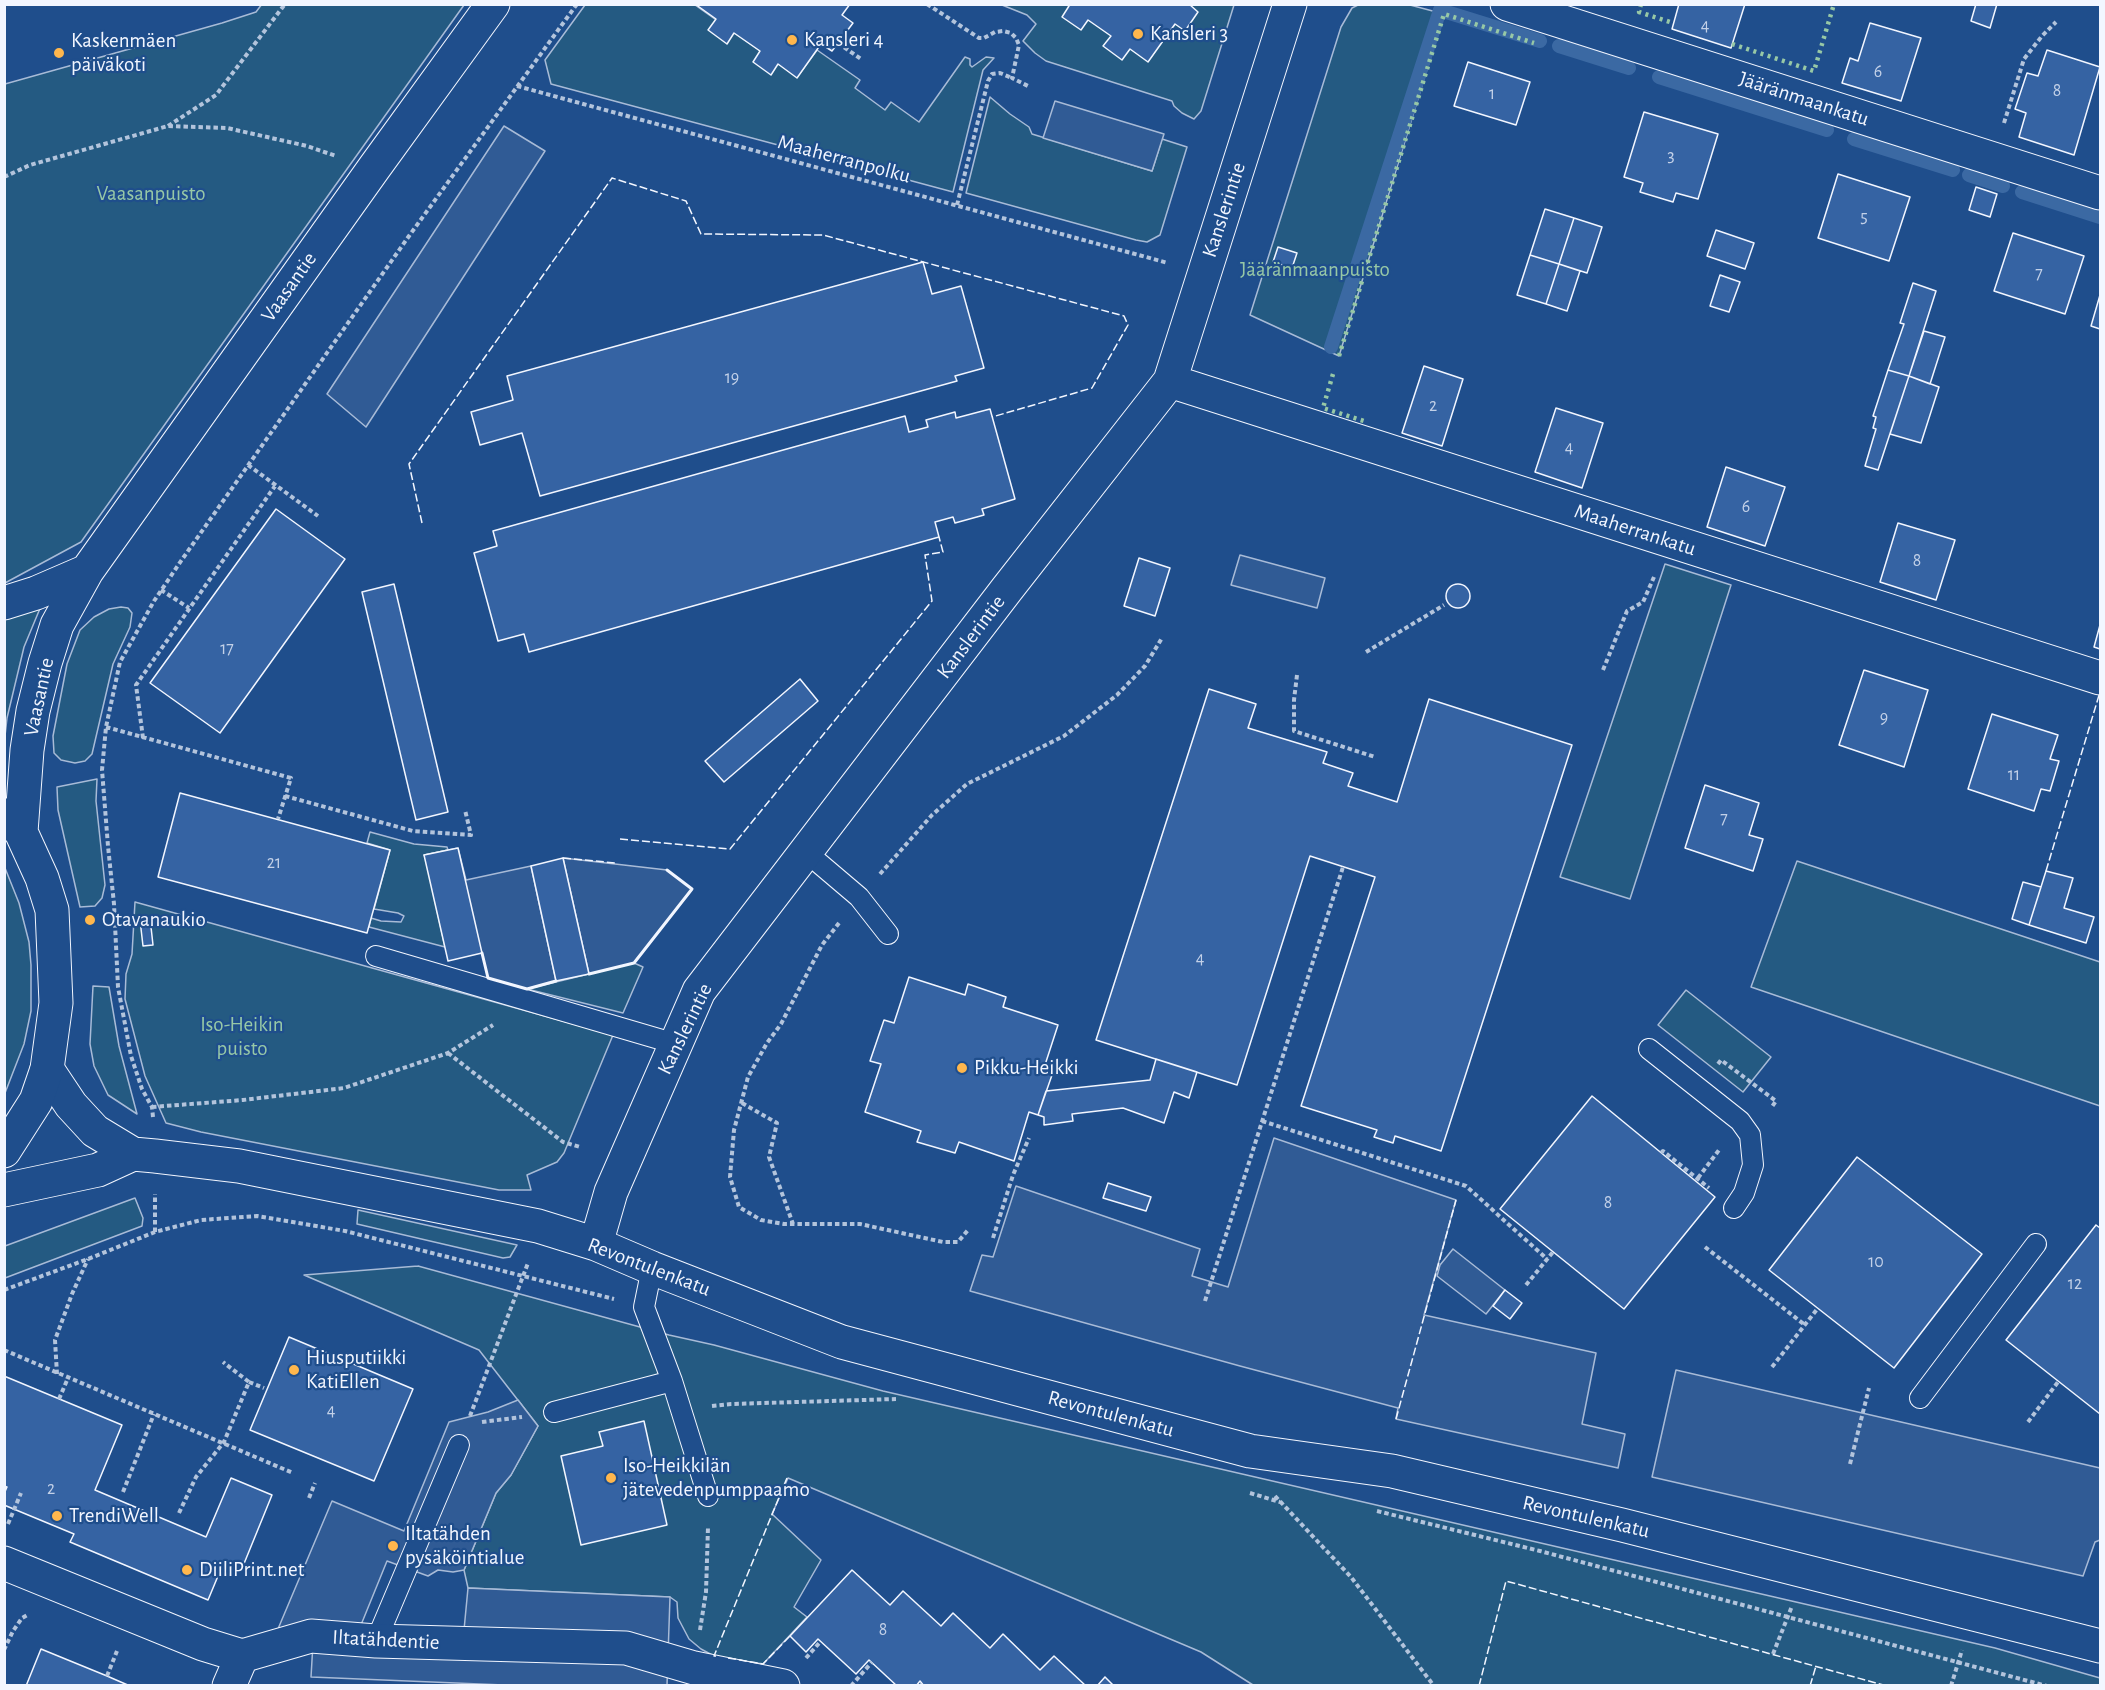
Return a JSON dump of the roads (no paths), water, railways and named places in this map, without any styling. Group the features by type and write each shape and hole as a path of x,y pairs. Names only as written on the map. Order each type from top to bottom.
{"street":[{"name":"Vaasantie","path":"13,823 33,711 45,663 57,625 87,571 493,4"},
{"name":"Kanslerintie","path":"596,1244 611,1192 699,991 1170,381 1290,4"},
{"name":"Jääränmaankatu","path":"1508,4 2100,193"},
{"name":"Maaherrankatu","path":"1170,381 2100,678"},
{"path":"4,603 36,593 87,571"},
{"path":"4,1151 36,1101 46,1069 56,1003 52,910 42,878 13,823"},
{"name":"Revontulenkatu","path":"46,1069 71,1105 95,1131 144,1155 239,1166 538,1226 596,1244 842,1342 1250,1451 1392,1472 1622,1525 2100,1646"},
{"path":"4,1190 98,1170 144,1155"},
{"path":"4,1563 202,1644 242,1656 229,1686"},
{"name":"Iltatähdentie","path":"242,1656 311,1636 376,1641 626,1648 694,1668 783,1686"}],"lane":[{"path":"806,852 859,897 888,934"},
{"path":"376,956 676,1044"},
{"path":"1650,1049 1740,1121 1750,1135 1753,1165 1744,1193 1734,1208"},
{"path":"1920,1398 2036,1244"},
{"path":"652,1268 644,1307 672,1381 708,1496"},
{"path":"554,1412 672,1381"},
{"path":"376,1641 459,1444"}],"waterway":[{"path":"1331,347 1440,10 1540,41"},
{"path":"1559,46 1629,68"},
{"path":"1659,77 1827,130"},
{"path":"1854,139 1953,170"},
{"path":"1969,175 2003,186"},
{"path":"2022,192 2100,217"}],"place":[{"name":"Kansleri 3","path":"1138,34"},
{"name":"Kansleri 4","path":"792,40"},
{"name":"Kaskenmäen päiväkoti","path":"59,53"},
{"name":"Otavanaukio","path":"90,920"},
{"name":"Pikku-Heikki","path":"962,1068"},
{"name":"Hiusputiikki KatiEllen","path":"294,1370"},
{"name":"Iso-Heikkilän jätevedenpumppaamo","path":"611,1478"},
{"name":"TrendiWell","path":"57,1516"},
{"name":"Iltatähden pysäköintialue","path":"393,1546"},
{"name":"DiiliPrint.net","path":"187,1570"}],"park label":[{"name":"Vaasanpuisto","path":"151,194"},
{"name":"Jääränmaanpuisto","path":"1315,270"},
{"name":"Iso-Heikin puisto","path":"242,1037"}]}
